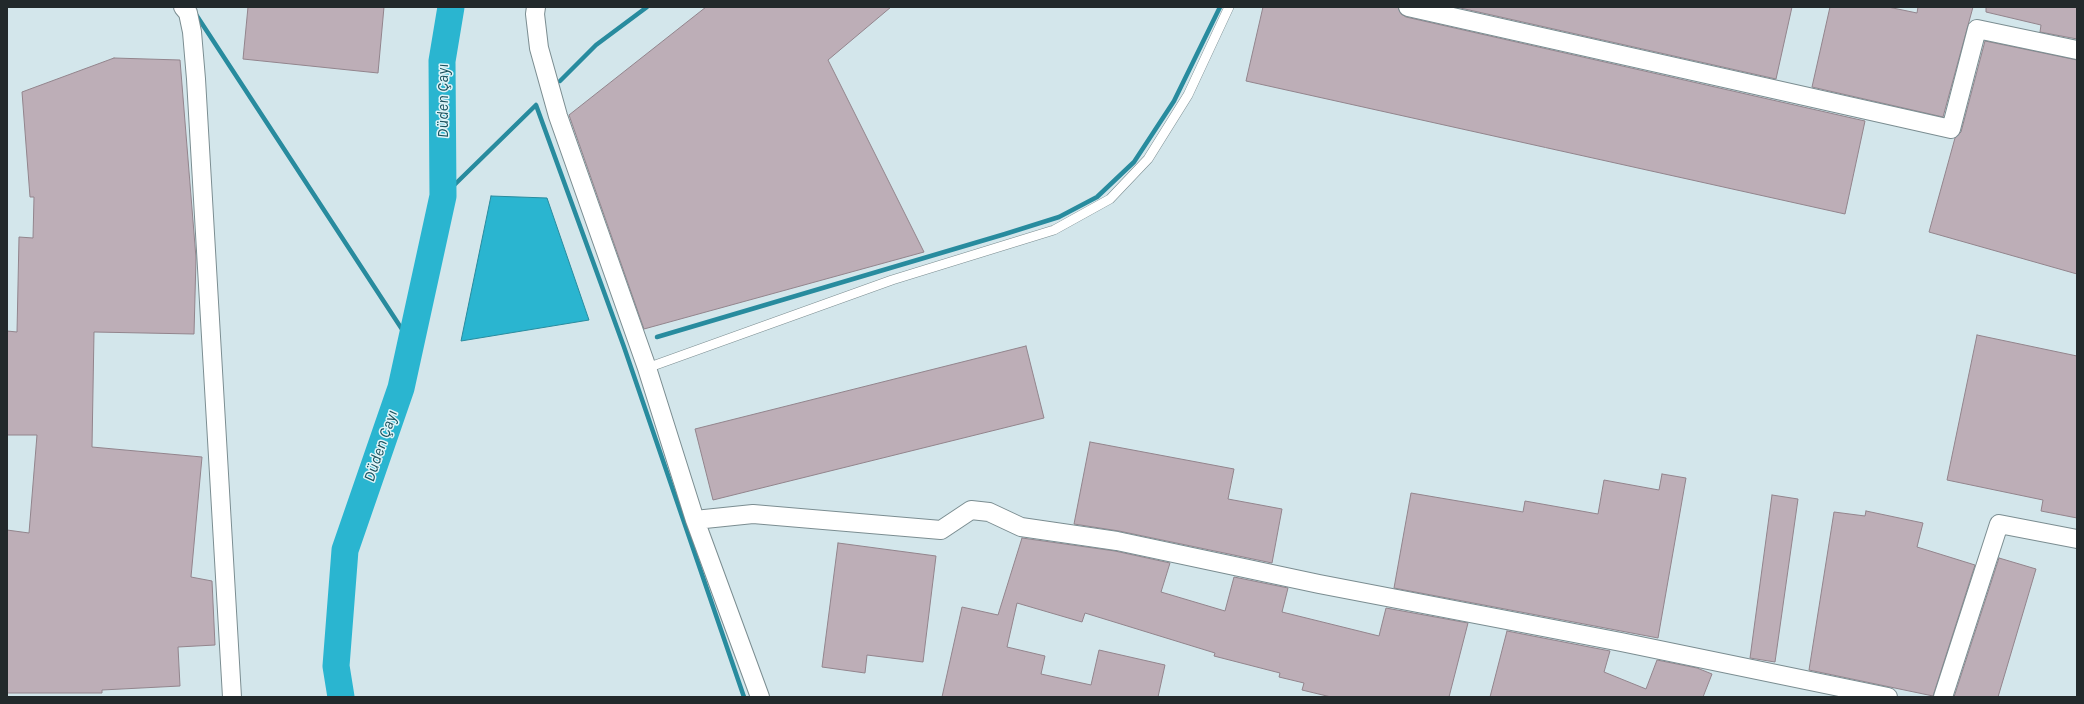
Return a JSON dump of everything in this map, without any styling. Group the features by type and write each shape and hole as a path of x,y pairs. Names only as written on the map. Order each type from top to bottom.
{"street":[{"path":"183,7 188,13 192,32 195,64 232,697"},
{"path":"536,7 535,14 539,48 558,116 647,368 695,520 760,697"},
{"path":"1408,7 1951,129 1977,29 2077,50"},
{"path":"695,520 753,514 941,530 971,510 989,512 1021,527 1117,541 1319,584 1621,642 1888,697"},
{"path":"1943,697 1999,524 2077,539"}],"lane":[{"path":"647,368 892,280 1054,230 1110,199 1148,160 1188,95 1229,7"}],"water":[{"path":"491,196 547,198 589,320 461,341"}],"building":[{"path":"248,7 384,7 378,73 243,59"},
{"path":"706,7 891,7 828,60 924,252 644,329 569,115"},
{"path":"1263,7 1398,7 1401,14 1406,17 1865,121 1845,214 1246,81"},
{"path":"1456,7 1792,7 1776,79"},
{"path":"1830,7 1888,7 1917,13 1918,7 1973,7 1943,117 1812,87"},
{"path":"1986,7 2077,7 2077,39 2040,32 2041,25 1986,12"},
{"path":"1985,41 2077,60 2077,274 1929,232 1955,138 1961,132"},
{"path":"114,58 180,60 196,258 194,334 94,332 92,447 202,457 191,577 212,581 215,645 178,647 180,686 102,690 102,693 7,693 7,530 29,533 37,435 7,435 7,331 17,332 19,237 33,238 34,197 30,197 22,92"},
{"path":"1977,335 2077,356 2077,518 2041,511 2043,500 1947,480"},
{"path":"1026,346 1044,418 713,500 695,429"},
{"path":"1090,442 1234,469 1228,499 1282,509 1272,563 1119,531 1074,524"},
{"path":"1662,474 1686,478 1658,638 1394,588 1411,493 1523,512 1525,501 1598,514 1604,480 1659,490"},
{"path":"1772,495 1798,499 1775,662 1750,658"},
{"path":"1866,511 1923,523 1917,547 1975,565 1933,696 1809,670 1834,512 1865,516"},
{"path":"1022,538 1115,551 1170,563 1161,592 1225,611 1234,577 1288,588 1282,612 1379,636 1386,608 1468,623 1449,697 1331,697 1302,690 1304,683 1279,677 1280,673 1214,656 1215,653 1085,613 1082,622 1017,603 1007,647 1045,656 1041,674 1091,685 1099,650 1165,665 1158,697 942,697 962,607 998,615"},
{"path":"838,543 936,556 923,662 867,655 865,673 822,667"},
{"path":"1999,558 2036,569 1998,697 1954,697"},
{"path":"1507,631 1610,651 1604,672 1646,689 1657,660 1697,668 1712,674 1703,697 1490,697"}],"waterway":[{"name":"Düden Çayı","path":"341,697 336,666 345,550 401,388 443,196 442,61 451,7"},
{"name":"Düden Çayı","path":"560,81 596,45 647,7"},
{"path":"657,337 1059,217 1097,197 1134,162 1174,101 1220,7"},
{"path":"195,13 411,343"},
{"path":"443,196 536,105 624,347 744,697"}]}
